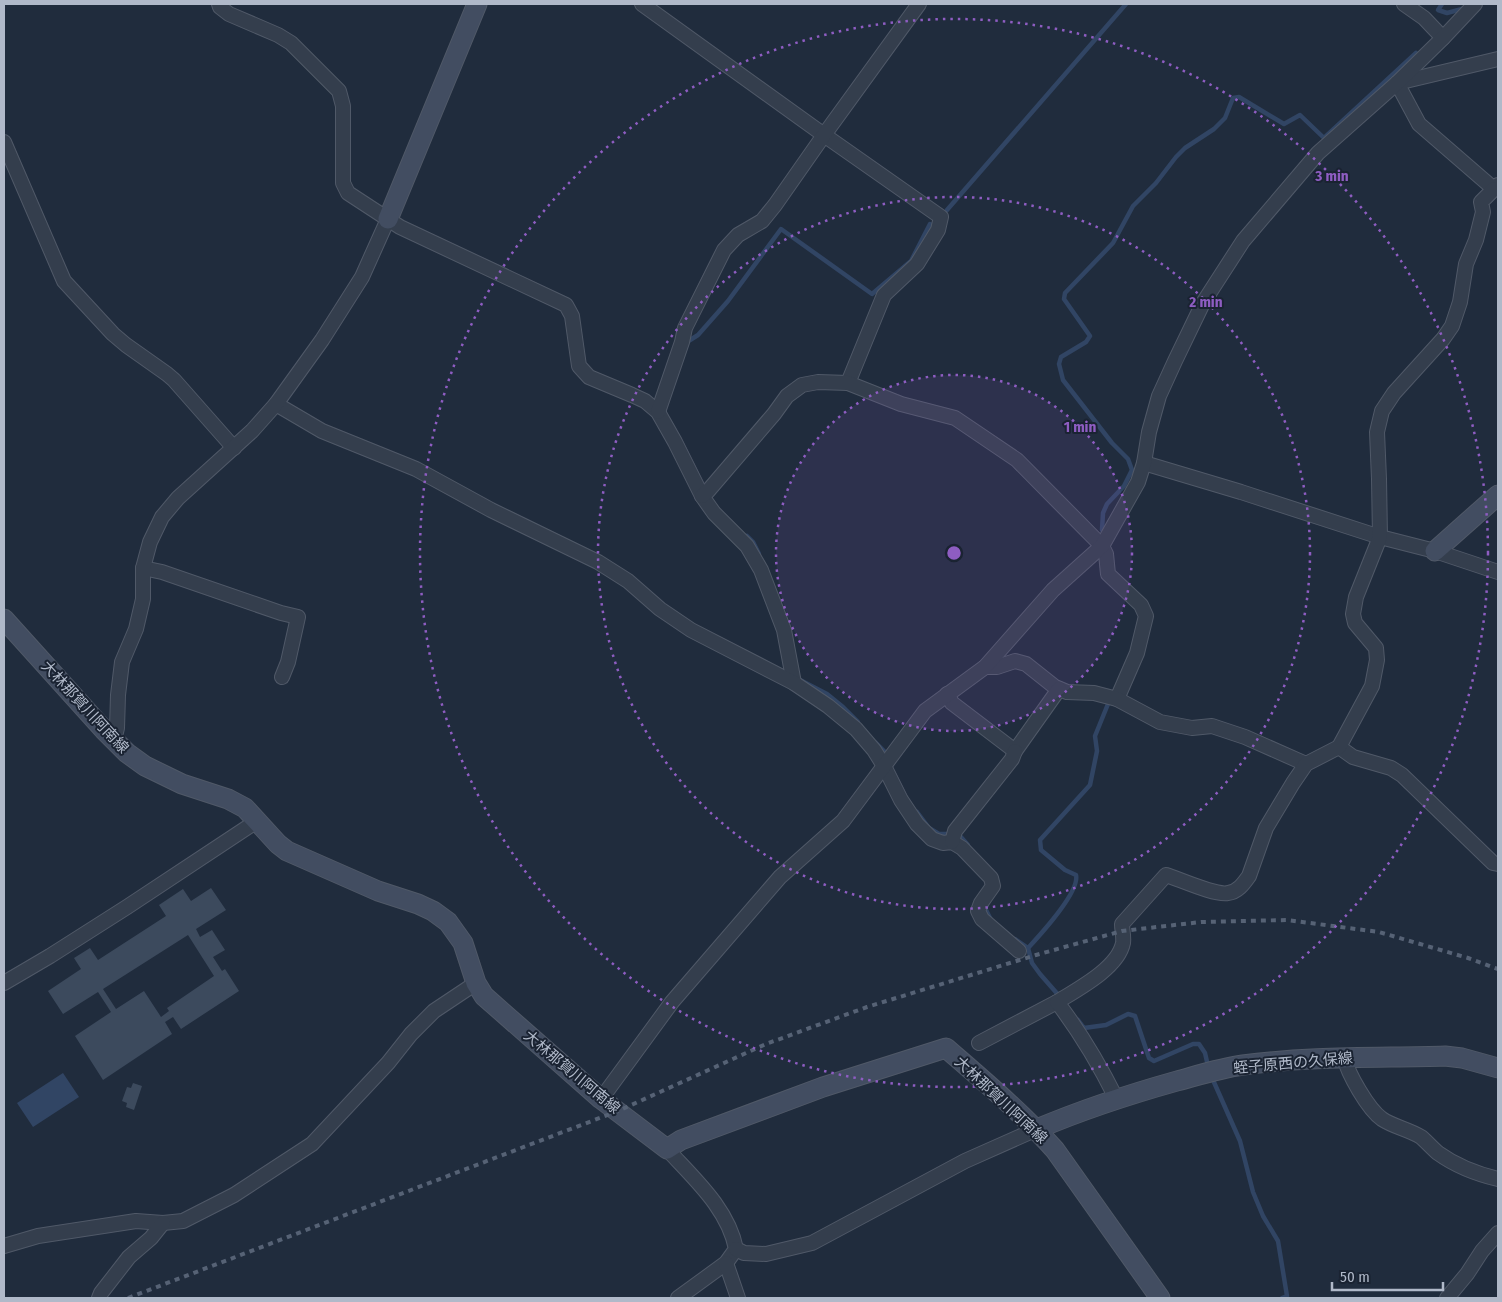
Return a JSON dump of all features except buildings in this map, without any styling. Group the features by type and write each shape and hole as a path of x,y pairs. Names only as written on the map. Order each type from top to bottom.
{"main road":[{"path":"388,219 477,4"},
{"path":"1435,551 1498,494"},
{"name":"大林那賀川阿南線","path":"4,618 114,740 127,753 145,766 182,784 228,799 245,808 278,844 287,851 378,891 418,904 433,911 448,922 463,943 476,983 484,996 601,1099 667,1149 681,1140 824,1087 946,1048 1037,1129 1055,1150 1160,1298"},
{"name":"蛭子原西の久保線","path":"1037,1129 1076,1112 1116,1098 1209,1072 1242,1065 1325,1057 1445,1056 1462,1058 1498,1068"}],"street":[{"path":"219,4 228,14 278,34 291,43 339,90 343,106 343,183 348,193 400,227 566,305 572,316 579,366 589,377 645,401 658,412 714,513 747,546 761,570 784,630 794,683"},
{"path":"642,4 941,217 938,230 917,264 884,295 848,383"},
{"path":"658,412 685,328 724,250 738,236 762,221 775,205 919,4"},
{"path":"1404,4 1424,18 1443,38"},
{"path":"601,1099 672,1002 780,877 843,821 925,711 985,666 1053,590 1102,546 1138,482 1159,396 1203,303 1243,241 1318,153 1397,83 1475,4"},
{"path":"1397,83 1498,59"},
{"path":"979,1043 1060,1000 1101,973 1118,956 1124,941 1122,924 1166,875 1226,894 1235,891 1245,883 1266,828 1279,804 1306,764 1339,747 1372,686 1377,660 1376,648 1355,622 1353,614 1356,598 1380,536 1377,432 1382,411 1394,393 1444,339 1452,326 1460,302 1466,264 1476,240 1483,212 1481,202 1496,187 1419,124 1397,83"},
{"path":"4,142 64,280 126,346 174,380 234,448"},
{"path":"114,740 118,728 118,695 122,662 136,629 143,598 144,568 150,542 162,517 178,498 252,431 276,404 322,340 362,277 388,219"},
{"path":"705,494 774,414 787,396 802,385 818,382 848,383 902,404 955,418 1017,460 1102,546 1106,554 1108,574 1141,605 1146,616 1137,653 1117,699"},
{"path":"276,404 322,432 416,469 491,510 598,562 628,581 660,609 691,630 794,683 828,706 856,729 874,750 901,800 917,824 932,839 943,843 954,837 1012,759 1060,689"},
{"path":"1144,463 1380,536 1435,551 1498,572"},
{"path":"144,568 162,572 281,613 298,617 288,662 282,677"},
{"path":"985,666 997,667 1015,661 1026,664 1055,687 1067,692 1094,693 1117,699 1160,722 1192,728 1212,726 1245,737 1306,764"},
{"path":"947,694 952,703 1015,752"},
{"path":"1339,747 1353,757 1391,768 1402,775 1493,862 1498,864"},
{"path":"4,983 112,917 258,821"},
{"path":"954,837 991,878 993,886 981,903 978,911 982,919 1019,951"},
{"path":"4,1246 38,1236 136,1221 163,1223 183,1221 234,1195 312,1144 434,1011 476,983"},
{"path":"1060,1000 1103,1072 1116,1098"},
{"path":"1344,1057 1347,1070 1372,1110 1382,1119 1410,1131 1450,1162 1498,1179"},
{"path":"736,1249 744,1253 766,1254 812,1243 965,1161 1037,1129"},
{"path":"667,1149 717,1205 733,1236 736,1249 726,1263 678,1298"},
{"path":"99,1298 129,1257 151,1238 163,1223"},
{"path":"1447,1298 1498,1233"},
{"path":"726,1263 738,1298"}],"water":[{"path":"63,1073 79,1097 33,1127 17,1103"}],"waterway":[{"path":"947,210 1126,4"},
{"path":"1442,4 1438,10 1447,13 1462,9"},
{"path":"1102,530 1103,513 1107,504 1124,486 1132,470 1128,459 1112,443 1063,380 1059,364 1061,357 1086,342 1090,336 1064,299 1065,293 1113,243 1133,206 1156,183 1176,157 1185,148 1214,129 1225,118 1233,98 1239,97 1284,124 1300,115 1324,138 1416,53"},
{"path":"686,345 687,342 698,335 728,301 781,229 872,294 911,261 930,224"},
{"path":"747,536 753,542 759,554"},
{"path":"800,680 827,694 858,722"},
{"path":"1028,948 1058,913 1072,892 1076,882 1076,875 1065,870 1041,850 1040,840 1090,785 1097,751 1095,736 1108,704"},
{"path":"876,743 884,751"},
{"path":"917,812 929,828 939,834 960,836 968,845"},
{"path":"987,905 985,908 991,920"},
{"path":"1015,939 1028,948 1032,963 1061,998"},
{"path":"1078,1020 1084,1028 1106,1025 1128,1014 1135,1016 1149,1058 1154,1061 1193,1044 1199,1044 1205,1053 1208,1066"},
{"path":"1213,1080 1240,1141 1253,1192 1263,1216 1278,1241 1287,1296 1282,1298"}],"railway":[{"path":"128,1298 618,1111 766,1044 867,1007 1036,955 1122,931 1201,922 1287,920 1379,932 1468,958 1498,969"}]}
